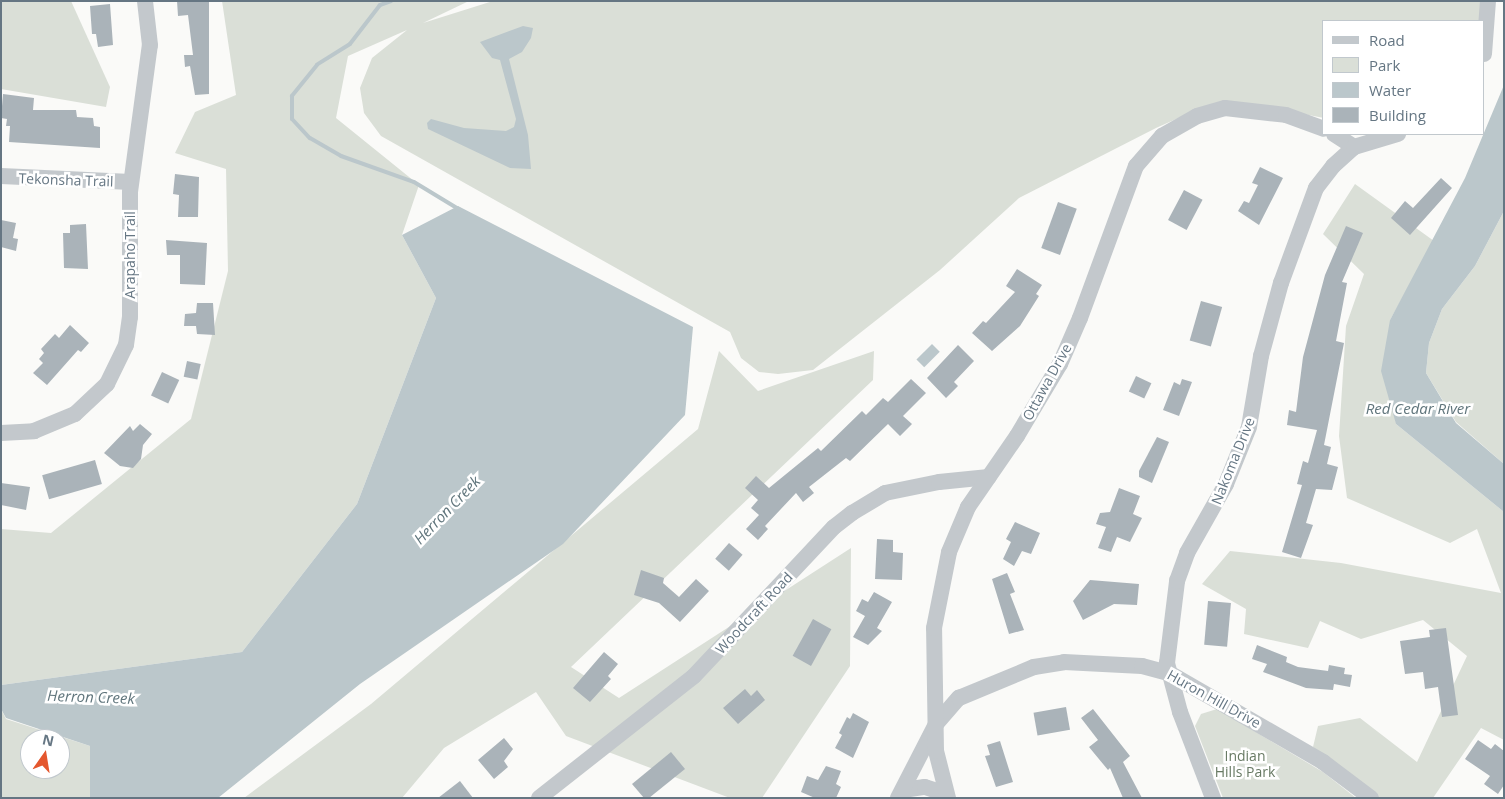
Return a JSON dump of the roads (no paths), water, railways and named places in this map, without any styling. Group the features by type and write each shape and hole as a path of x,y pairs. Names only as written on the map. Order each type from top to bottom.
{"street":[{"name":"Arapaho Trail","path":"1,433 34,431 62,421 97,395 114,372 126,346 129,324 131,182 148,64 149,26 145,1"},
{"path":"1485,41 1488,1"},
{"name":"Ottawa Drive","path":"947,796 938,764 934,628 940,589 955,535 968,508 1018,436 1060,364 1080,318 1132,175 1148,149 1183,122 1225,108 1286,115 1322,128"},
{"path":"1336,135 1354,147"},
{"name":"Nakoma Drive","path":"1213,798 1182,721 1169,673 1167,652 1177,581 1187,553 1226,484 1249,427 1260,356 1291,248 1316,188 1333,166 1354,147 1395,135"},
{"name":"Tekonsha Trail","path":"1,176 131,182"},
{"name":"Woodcraft Road","path":"539,798 694,676 834,527 852,514 885,493 939,482 989,477"},
{"name":"Huron Hill Drive","path":"900,794 936,724 951,704 967,693 1043,665 1064,662 1142,666 1169,673 1323,762 1371,798"},
{"path":"900,794 925,787 947,796"}],"water":[{"path":"523,26 533,28 531,38 522,52 509,59 528,135 531,169 510,168 428,129 427,123 431,119 464,128 506,131 514,127 516,119 500,60 492,58 480,42"},
{"name":"Red Cedar River","path":"1504,85 1504,211 1475,266 1442,309 1429,343 1426,373 1456,423 1504,464 1504,512 1396,424 1381,371 1390,320 1465,178 1483,135 1485,135 1485,130"},
{"path":"458,206 693,327 685,415 563,544 360,684 218,798 90,798 90,746 70,739 70,729 39,729 6,718 1,709 1,685 242,652 357,504 436,298 402,235"},
{"path":"932,344 940,352 924,367 916,360"}],"waterway":[{"name":"Herron Creek","path":"391,1 380,5 350,44 317,65 292,96 292,119 310,138 341,156 414,182 460,210"}],"park label":[{"name":"Indian Hills Park","path":"1245,764"}]}
